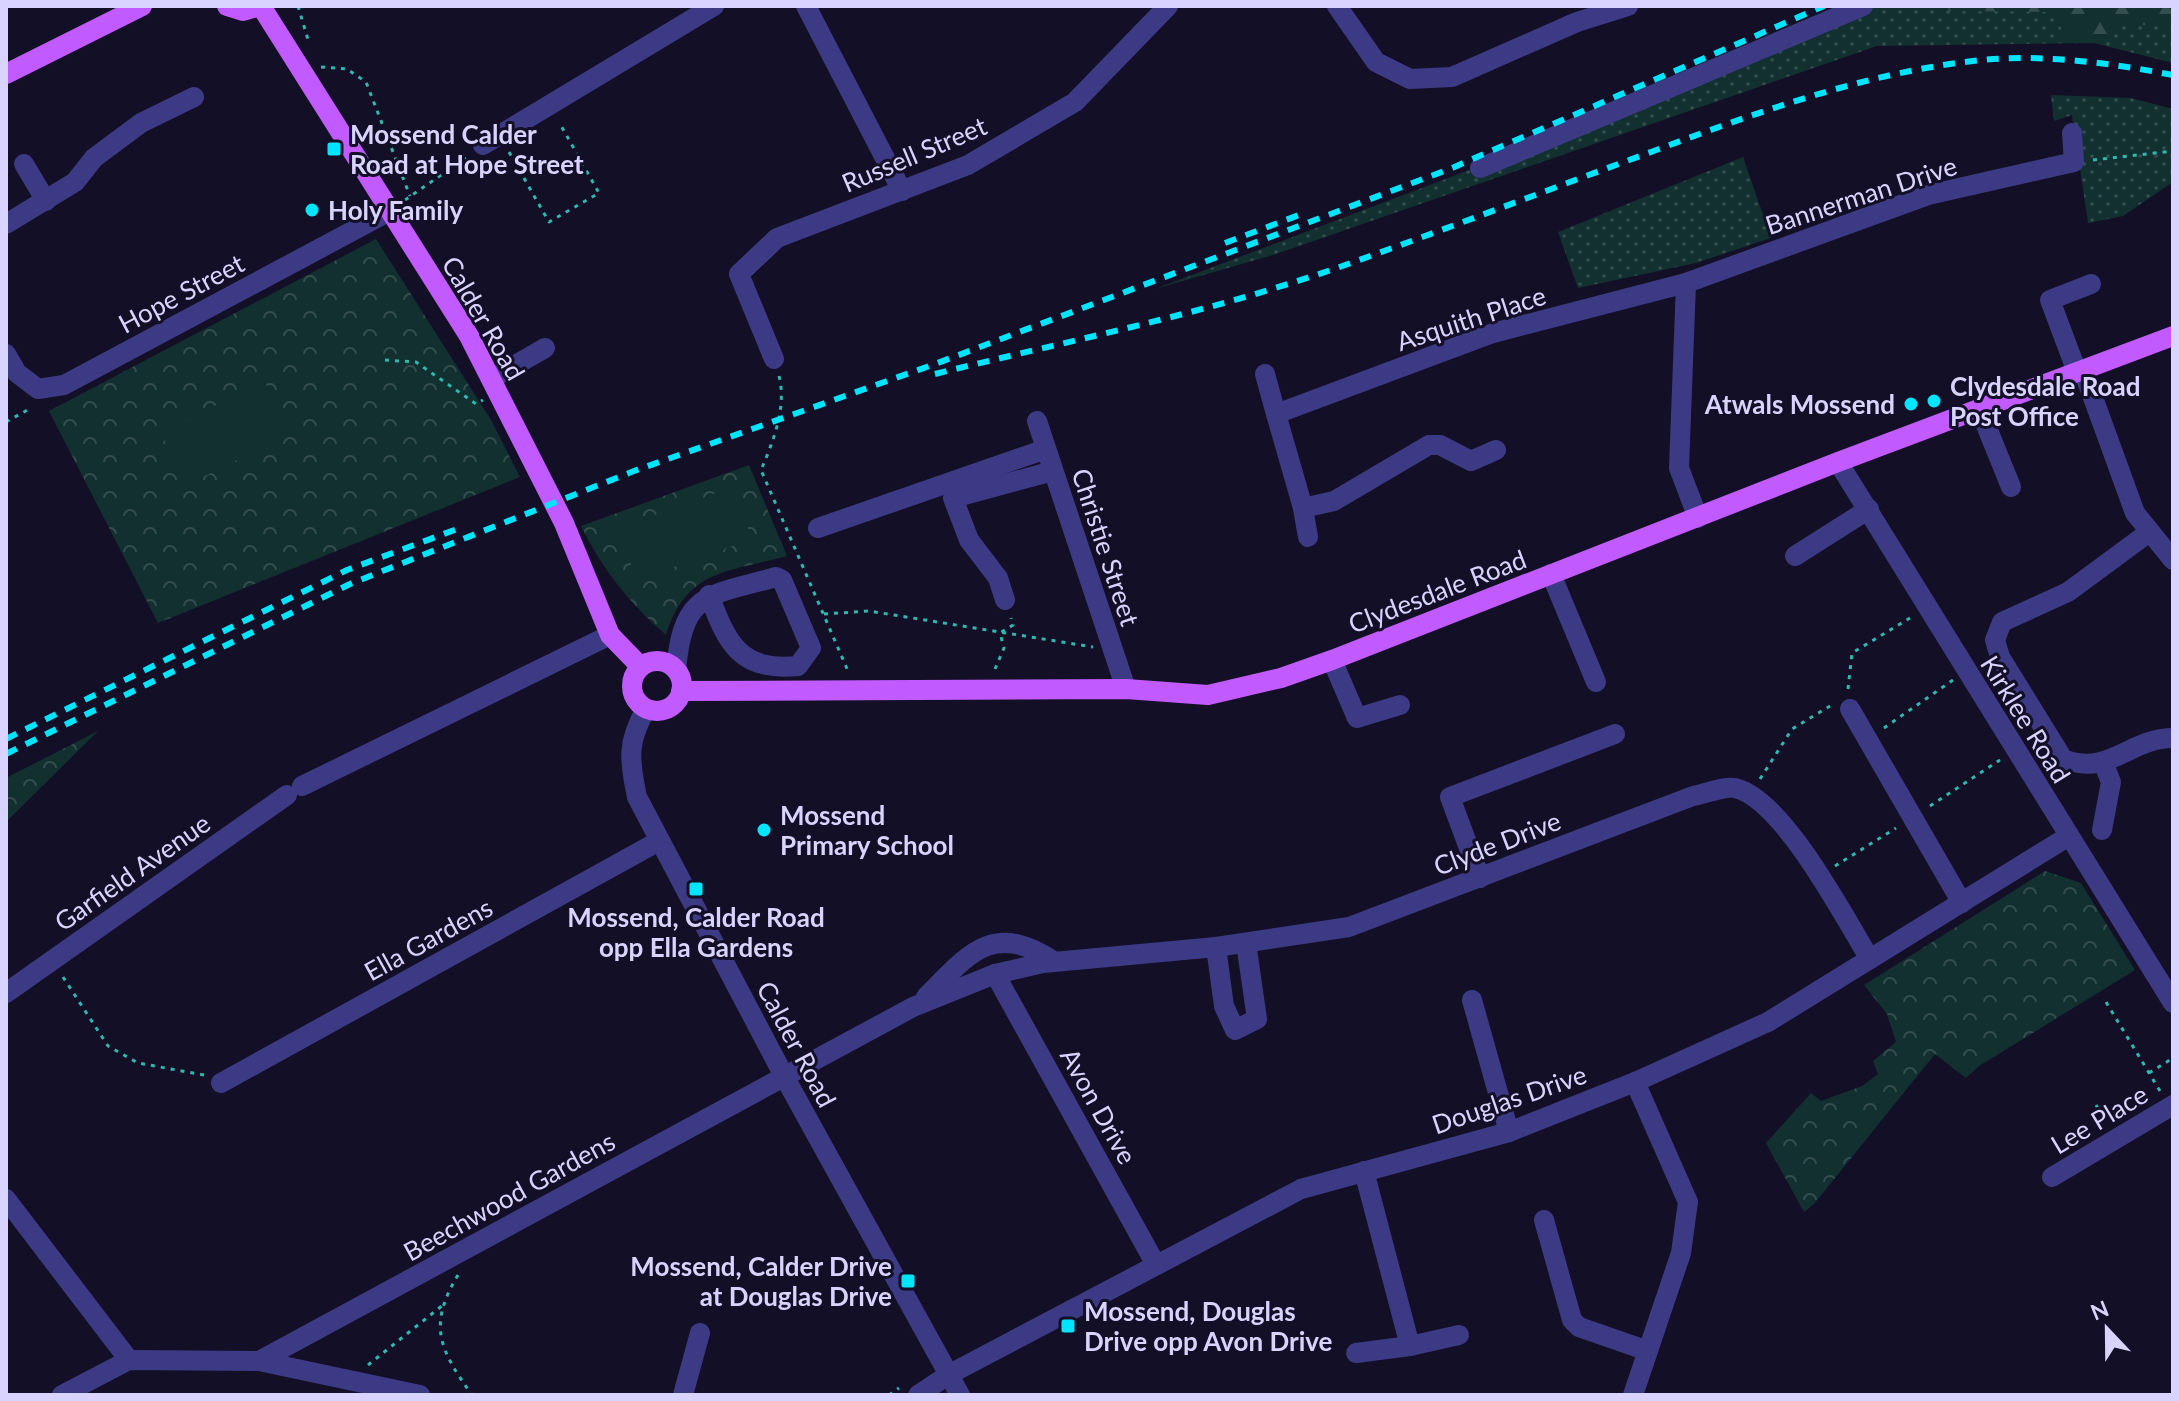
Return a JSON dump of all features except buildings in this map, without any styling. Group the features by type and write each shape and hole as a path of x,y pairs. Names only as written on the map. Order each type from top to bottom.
{"main road":[{"path":"6,74 142,6"},
{"path":"227,6 243,11 260,6"},
{"name":"Calder Road","path":"260,6 469,336 564,523 610,635 640,666"},
{"name":"Clydesdale Road","path":"646,709 668,709 681,691 1126,689 1208,695 1281,678 2173,336"},
{"path":"646,709 639,704 631,689 640,666 663,661 676,670 681,691"}],"street":[{"path":"491,140 714,6"},
{"path":"806,6 902,191"},
{"name":"Russell Street","path":"774,359 739,274 777,238 968,165 1075,102 1168,6"},
{"path":"1337,6 1376,62 1410,79 1452,77 1574,14 1628,6"},
{"path":"1480,168 1863,6"},
{"path":"6,224 75,182 94,158 141,123 194,97"},
{"path":"2072,133 2074,162"},
{"name":"Bannerman Drive","path":"1686,283 1928,195 2074,162"},
{"path":"24,164 46,201"},
{"name":"Hope Street","path":"38,389 64,385 388,212"},
{"path":"1686,283 1679,468 1698,518"},
{"name":"Asquith Place","path":"1276,414 1493,333 1686,283"},
{"path":"2091,284 2050,300 2135,513 2148,533 2173,560"},
{"path":"494,386 545,348"},
{"path":"6,354 17,373 38,389"},
{"path":"1265,374 1303,508 1308,537"},
{"path":"1979,408 2011,487"},
{"name":"Christie Street","path":"1037,421 1126,689"},
{"path":"1303,508 1334,501 1429,445 1440,445 1471,461 1496,450"},
{"path":"818,528 1046,449"},
{"name":"Kirklee Road","path":"1838,462 2173,1003"},
{"path":"1005,600 998,578 969,540 953,498 1053,471"},
{"path":"1795,556 1869,509"},
{"path":"2148,533 2068,592 2002,622 1995,640 2000,657 2063,759 2094,766 2157,738 2173,738"},
{"path":"1551,574 1596,682"},
{"path":"676,670 684,625 692,608 709,595 776,577 782,580 811,648 798,666 779,668 748,659 734,651 709,595"},
{"name":"Garfield Avenue","path":"6,993 295,790 610,635"},
{"path":"1332,660 1357,718 1400,705"},
{"path":"1845,702 1962,903"},
{"name":"Calder Road","path":"646,709 631,736 631,769 637,797 784,1076 960,1395"},
{"path":"1480,878 1450,797 1615,734"},
{"path":"2102,830 2111,782 2103,762"},
{"name":"Clyde Drive","path":"784,1076 913,1007 995,974 1055,962 1216,947 1349,927 1693,796 1733,788 1751,797"},
{"path":"1751,797 1764,803 1794,839 1870,959"},
{"name":"Douglas Drive","path":"918,1395 948,1375 1155,1263 1301,1189 1509,1132 1635,1082 1768,1022 2069,836"},
{"name":"Ella Gardens","path":"226,1080 659,841"},
{"name":"Clyde Drive","path":"913,1007 990,942 1012,941 1031,946 1055,962"},
{"path":"1216,947 1224,1006 1235,1030 1257,1019 1246,943"},
{"name":"Avon Drive","path":"995,974 1155,1263"},
{"path":"1472,1000 1509,1132"},
{"name":"Beechwood Gardens","path":"259,1361 784,1076"},
{"path":"1633,1395 1681,1253 1688,1202 1635,1082"},
{"name":"Lee Place","path":"2052,1177 2171,1106"},
{"path":"1364,1171 1410,1346"},
{"path":"6,1199 129,1360 62,1395"},
{"path":"1544,1220 1572,1320 1579,1327 1648,1351"},
{"path":"683,1395 700,1333"},
{"path":"1356,1353 1410,1346 1459,1335"},
{"name":"Beechwood Gardens","path":"129,1360 259,1361 420,1395"}],"path":[{"path":"298,6 303,31 311,47"},
{"path":"315,57 320,67 347,69 366,82 410,196"},
{"path":"388,212 491,140 549,222 599,193 549,105"},
{"path":"2074,162 2173,151"},
{"path":"774,359 783,391 774,439 761,470 856,689"},
{"path":"385,360 416,362 476,404 494,386"},
{"path":"6,422 30,411 38,389"},
{"path":"1000,633 1013,625 1005,600"},
{"path":"1751,797 1767,763 1792,729 1845,702 1852,653 1928,608"},
{"path":"823,614 869,611 1113,650"},
{"path":"982,689 1004,648 1000,633"},
{"path":"1867,738 1966,672"},
{"path":"52,960 108,1046 138,1063 226,1080"},
{"path":"2106,1002 2171,1106"},
{"path":"2149,1073 2173,1058"},
{"path":"460,1272 443,1305 439,1334 442,1349 472,1395"},
{"path":"349,1380 443,1305"}],"green space":[{"path":"1850,6 2173,6 2173,63 2094,43 1877,46 1273,255 1155,289 1514,153"},
{"path":"1946,6 2173,6 2173,28 2126,23 2094,43 2069,43 2052,12 1950,11"},
{"path":"2051,95 2131,98 2173,109 2173,182 2123,216 2088,223 2072,115 2054,121"},
{"path":"1743,157 1771,238 1696,263 1578,288 1558,232"},
{"path":"376,239 491,420 520,477 158,623 49,411"},
{"path":"264,381 291,433 187,485 161,433"},
{"path":"749,465 787,556 728,571 698,585 685,597 666,635 618,585 581,526"},
{"path":"733,487 752,539 637,580 617,529"},
{"path":"98,731 6,822 6,778"},
{"path":"2045,871 2081,883 2135,970 1979,1066 1966,1078 1935,1054 1814,1204 1804,1212 1766,1143 1811,1093 1821,1101 1862,1086 1878,1074 1873,1061 1896,1042 1887,1014 1864,985"}],"railway":[{"path":"6,754 350,584 634,471 935,364 1452,168 1824,6"},
{"path":"935,374 1143,324 1297,281 1734,122 1862,82 1949,64 2016,58 2084,61 2173,75"},
{"path":"1225,243 1307,212"},
{"path":"6,739 347,570 457,529"}],"place":[{"name":"Mossend Calder Road at Hope Street","path":"334,149"},
{"name":"Holy Family","path":"312,210"},
{"name":"Clydesdale Road Post Office","path":"1934,401"},
{"name":"Atwals Mossend","path":"1911,404"},
{"name":"Mossend Primary School","path":"764,830"},
{"name":"Mossend, Calder Road opp Ella Gardens","path":"696,889"},
{"name":"Mossend, Calder Drive at Douglas Drive","path":"908,1281"},
{"name":"Mossend, Douglas Drive opp Avon Drive","path":"1068,1326"}]}
